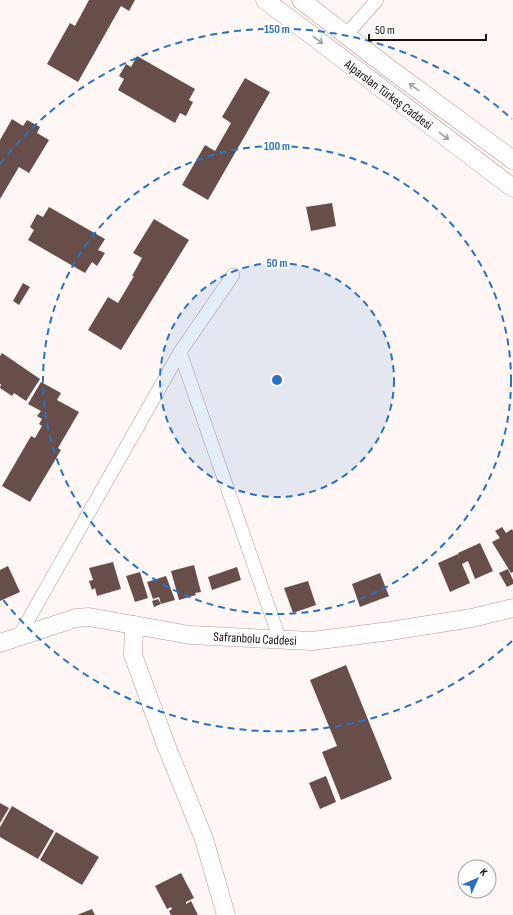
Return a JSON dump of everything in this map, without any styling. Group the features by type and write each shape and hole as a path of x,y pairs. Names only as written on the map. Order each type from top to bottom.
{"street":[{"name":"Alparslan Türkeş Caddesi","path":"265,0 513,188"},
{"name":"Alparslan Türkeş Caddesi","path":"301,0 386,66 513,160"},
{"path":"346,35 377,0"},
{"path":"19,636 180,352 233,275"},
{"path":"180,352 280,640"},
{"name":"Safranbolu Caddesi","path":"0,643 76,618 89,617 190,635 312,641 472,618 513,608"},
{"path":"134,625 133,655 166,745 204,839 226,915"}],"building":[{"path":"89,0 135,0 129,11 121,6 78,82 47,64 70,23 75,26"},
{"path":"137,56 195,89 189,100 193,102 186,116 180,113 175,123 118,90 124,79 119,76 126,64 131,67"},
{"path":"245,78 270,92 208,200 182,185 205,145 215,151 231,123 222,117"},
{"path":"12,119 23,126 27,120 40,127 37,133 49,140 29,173 19,167 0,199 0,140"},
{"path":"332,203 336,226 311,231 306,207"},
{"path":"49,207 105,239 98,250 105,253 97,266 92,262 85,273 28,240 34,230 30,227 37,214 43,217"},
{"path":"154,219 189,240 121,350 88,330 108,297 118,303 134,276 132,276 142,258 133,253"},
{"path":"23,283 30,287 19,305 13,301"},
{"path":"2,353 40,379 26,401 14,393 12,396 0,388 0,356"},
{"path":"41,382 61,393 57,400 79,412 58,448 61,450 30,502 2,486 31,436 35,438 42,426 39,424 42,419 37,416 41,411 28,404"},
{"path":"502,527 506,533 512,529 513,531 513,572 511,573 492,542 500,538 495,531"},
{"path":"480,543 493,571 475,579 468,561 462,564 470,583 450,592 438,563 458,554 460,559 458,553"},
{"path":"113,562 121,589 97,596 95,588 92,590 89,581 93,580 89,568"},
{"path":"194,565 201,592 179,600 171,571"},
{"path":"8,566 20,592 0,601 0,570"},
{"path":"237,567 241,580 212,590 208,577"},
{"path":"508,569 513,580 513,584 507,587 499,573"},
{"path":"140,572 148,598 135,602 126,576"},
{"path":"380,573 389,596 360,607 352,584"},
{"path":"166,576 175,600 161,604 159,597 153,599 147,582"},
{"path":"308,581 316,605 293,613 284,588"},
{"path":"158,599 161,604 154,607 152,601"},
{"path":"346,665 392,779 341,800 322,752 337,746 310,680"},
{"path":"326,776 336,802 320,809 309,783"},
{"path":"0,803 9,808 0,823"},
{"path":"12,806 54,831 38,859 0,837 0,827"},
{"path":"56,832 99,857 82,885 40,860"},
{"path":"181,873 194,898 186,902 186,904 191,901 198,915 171,915 169,911 172,909 171,907 167,909 155,886"},
{"path":"92,909 95,915 77,915"}]}
